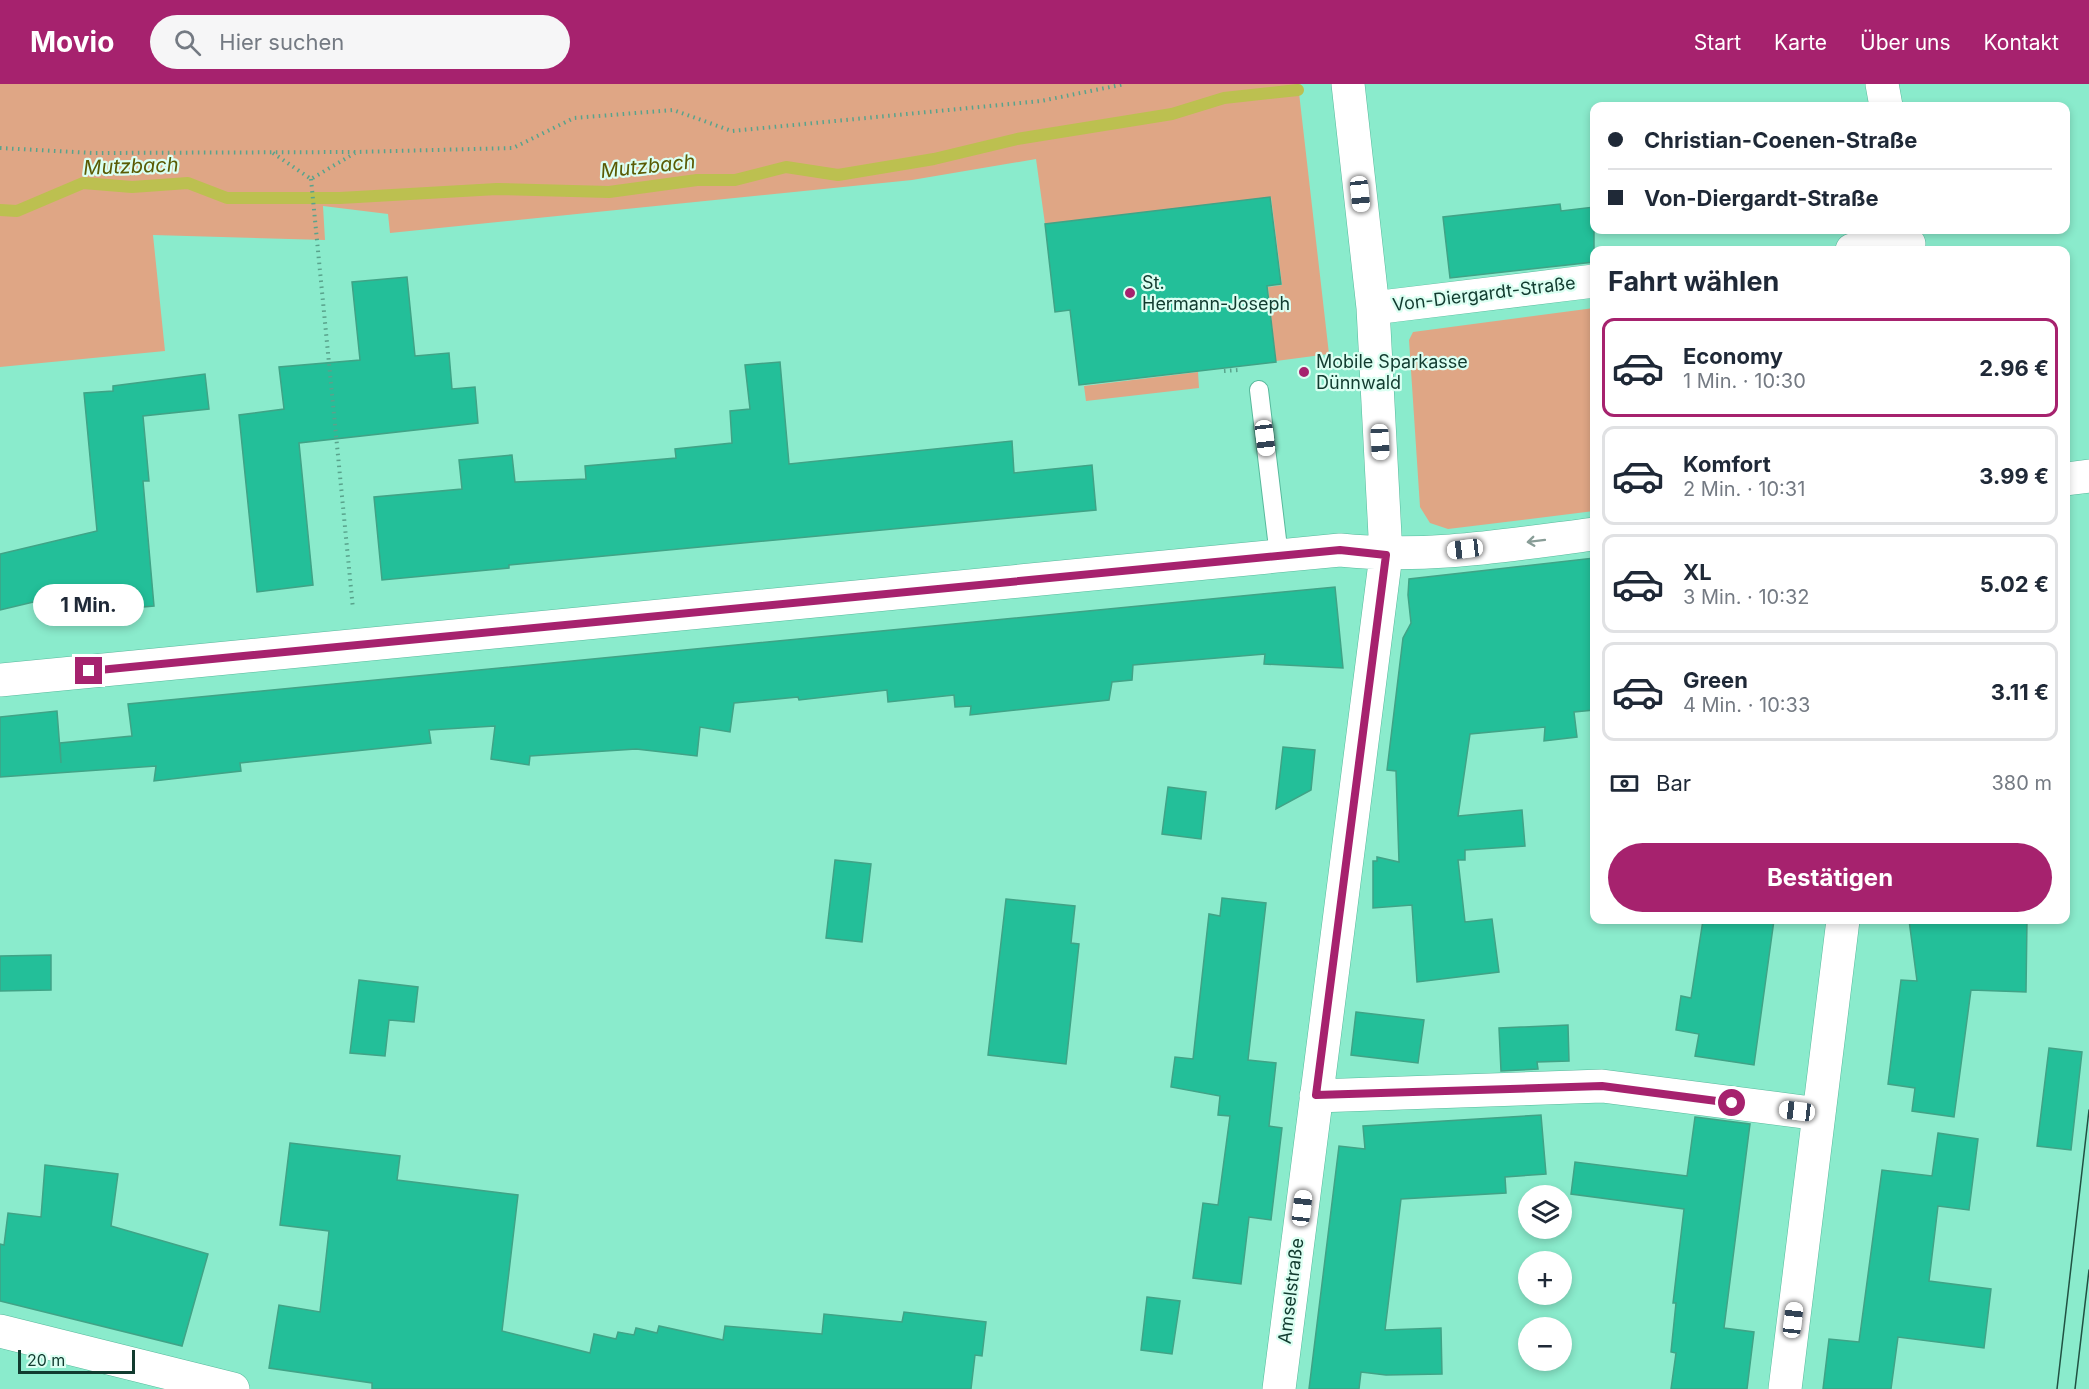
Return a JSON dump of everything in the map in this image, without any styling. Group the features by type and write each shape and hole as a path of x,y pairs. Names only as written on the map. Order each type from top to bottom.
{"street":[{"path":"1882,84 1885,102"},
{"name":"Amselstraße","path":"1279,1389 1386,555 1373,308 1349,93"},
{"path":"1877,246 1908,241"},
{"name":"Von-Diergardt-Straße","path":"1373,308 1590,281"},
{"path":"2070,478 2089,476"},
{"path":"0,680 1340,550 1386,555 1422,554 1590,534"},
{"path":"1785,1389 1843,924"},
{"path":"1316,1095 1602,1086 1819,1114"},
{"path":"0,1331 233,1389"}],"lane":[{"path":"1259,390 1279,556"}],"path":[{"path":"0,148 93,153 272,153 513,148 574,118 673,110 732,131 1041,101 1125,84"},
{"path":"311,179 356,152"},
{"path":"272,153 311,179"},
{"path":"311,179 312,209 357,645"}],"shaded area":[{"path":"0,84 1298,84 1329,354 1276,361 1268,287 1282,285 1271,197 1045,224 1036,159 912,180 390,233 388,214 323,206 325,240 153,235 165,351 0,367"},
{"path":"1590,309 1590,511 1448,529 1430,523 1420,507 1409,340 1413,332"},
{"path":"1198,372 1199,388 1086,401 1084,386"}],"building":[{"name":"St. Hermann-Joseph","path":"1270,197 1281,284 1267,286 1276,362 1079,385 1070,310 1055,312 1045,224"},
{"path":"1560,204 1561,211 1590,207 1590,234 1594,234 1594,246 1590,246 1590,262 1450,278 1443,217"},
{"path":"407,277 415,356 449,353 452,389 475,387 478,423 299,443 313,585 257,592 239,415 284,409 279,367 360,360 352,282"},
{"path":"780,362 789,464 1012,441 1014,473 1092,465 1096,510 509,565 509,568 382,580 374,497 462,489 459,460 512,455 515,482 586,479 585,466 676,458 675,449 732,443 730,411 750,409 745,365"},
{"path":"205,374 209,409 143,416 149,481 143,481 154,606 108,610 106,589 71,593 0,610 0,554 97,531 84,393 113,391 113,386"},
{"path":"1590,558 1590,710 1574,712 1577,737 1544,741 1545,727 1470,734 1458,816 1522,810 1525,846 1465,850 1465,860 1458,860 1465,922 1492,919 1499,972 1417,982 1412,905 1373,908 1373,861 1377,861 1377,857 1399,862 1396,771 1387,770 1403,638 1411,623 1409,579"},
{"path":"1335,587 1343,668 1264,664 1265,654 1133,665 1132,680 1112,682 1109,700 970,715 971,706 955,707 954,695 888,702 887,690 799,700 798,697 734,703 730,732 700,727 697,756 636,749 530,756 529,765 491,759 495,726 429,730 431,743 240,763 241,771 154,781 156,766 0,777 0,717 57,711 61,763 60,743 132,736 128,704"},
{"path":"1283,747 1315,750 1311,790 1276,809"},
{"path":"1168,787 1206,792 1201,839 1162,834"},
{"path":"835,860 871,864 862,942 826,938"},
{"path":"1222,898 1266,903 1248,1060 1276,1063 1269,1126 1282,1128 1271,1220 1249,1217 1241,1284 1193,1278 1203,1203 1218,1205 1230,1116 1218,1115 1220,1096 1171,1087 1175,1057 1193,1059 1209,914 1220,916"},
{"path":"1006,899 1075,906 1071,943 1079,944 1066,1064 988,1055"},
{"path":"1702,924 1773,924 1754,1065 1695,1056 1699,1034 1676,1030 1681,996 1691,998"},
{"path":"1910,924 2027,924 2026,992 1971,990 1954,1117 1912,1111 1915,1088 1888,1084 1901,980 1917,981"},
{"path":"51,955 51,990 0,991 0,956"},
{"path":"359,980 418,987 414,1022 389,1020 385,1056 350,1053"},
{"path":"1356,1012 1424,1020 1418,1063 1351,1055"},
{"path":"1568,1025 1569,1061 1537,1062 1538,1069 1501,1071 1499,1028"},
{"path":"2049,1048 2082,1052 2071,1150 2037,1146"},
{"path":"1541,1115 1546,1174 1505,1177 1506,1193 1401,1199 1385,1330 1441,1328 1442,1374 1386,1375 1361,1372 1359,1389 1309,1389 1339,1146 1365,1149 1363,1126"},
{"path":"1695,1117 1750,1124 1724,1328 1754,1332 1747,1389 1671,1389 1676,1353 1671,1352 1676,1303 1673,1303 1684,1209 1572,1194 1575,1162 1687,1176"},
{"path":"1938,1133 1978,1139 1969,1210 1938,1206 1929,1281 1991,1289 1984,1348 1898,1337 1891,1389 1823,1389 1829,1339 1859,1342 1882,1170 1932,1176"},
{"path":"290,1143 400,1156 397,1180 518,1195 502,1331 590,1353 594,1334 616,1339 618,1332 634,1335 636,1328 657,1333 659,1326 723,1340 725,1326 822,1334 824,1314 902,1322 904,1312 986,1322 982,1356 975,1355 971,1389 372,1389 372,1383 269,1368 279,1305 320,1312 329,1231 280,1225"},
{"path":"45,1165 118,1174 111,1226 208,1254 182,1346 0,1301 0,1244 4,1245 8,1213 41,1217"},
{"path":"1147,1297 1180,1301 1172,1354 1141,1350"}],"waterway":[{"name":"Mutzbach","path":"0,210 17,211 83,183 132,187 188,183 227,198 340,198 497,189 609,192 697,180 735,180 786,167 838,175 934,159 1017,139 1172,114 1224,98 1298,90"}],"tram line":[{"path":"2057,1389 2089,1110"},
{"path":"2075,1389 2089,1270"}],"place":[{"name":"St. Hermann-Joseph","path":"1130,293"},
{"name":"Mobile Sparkasse Dünnwald","path":"1304,372"}],"route":[{"path":"89,671 1340,550 1386,555 1316,1095 1602,1086 1732,1103"}]}
